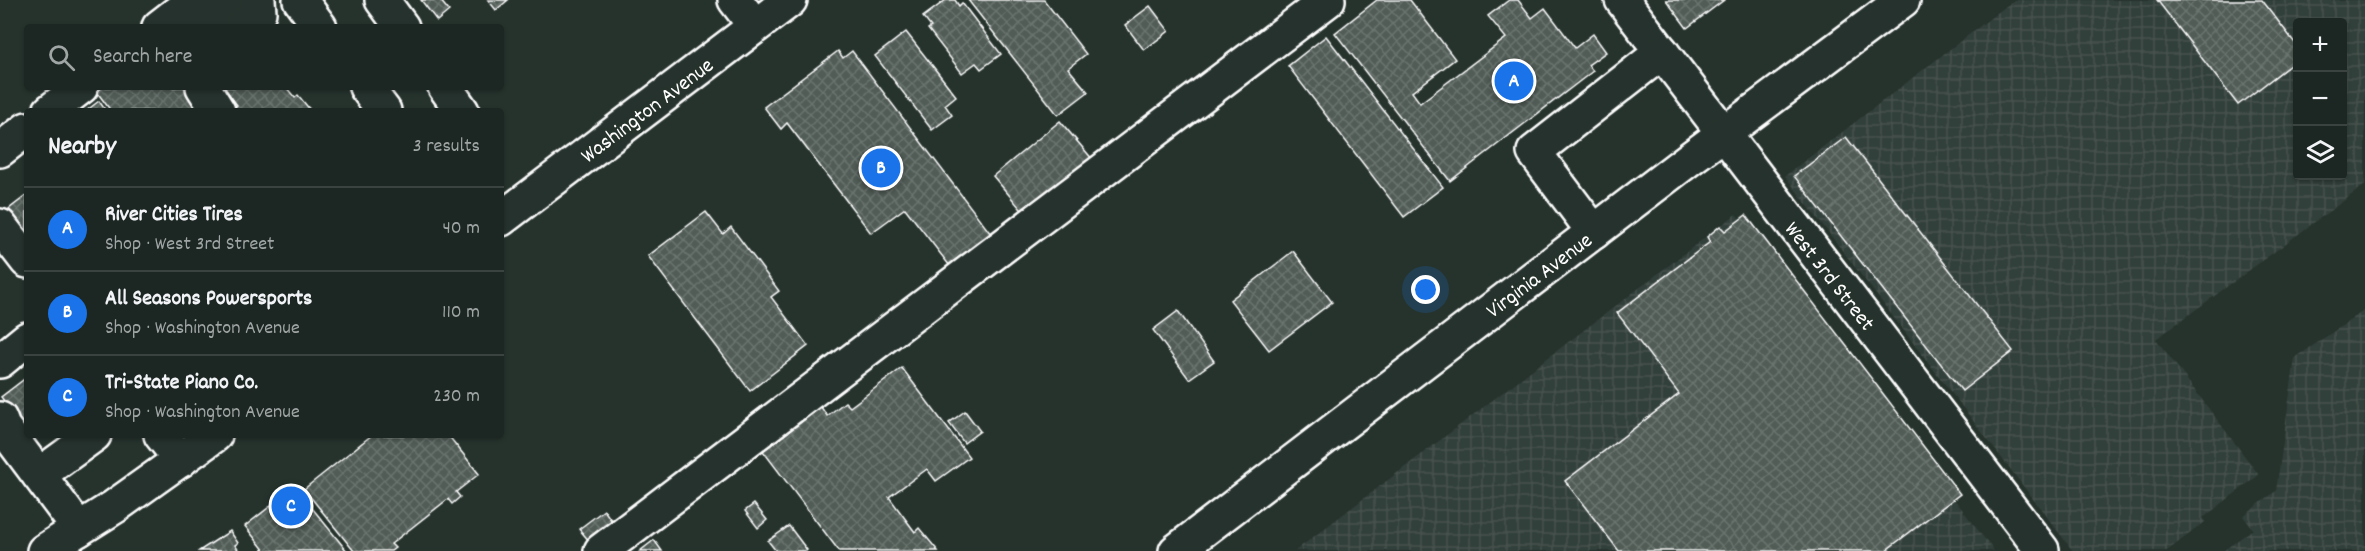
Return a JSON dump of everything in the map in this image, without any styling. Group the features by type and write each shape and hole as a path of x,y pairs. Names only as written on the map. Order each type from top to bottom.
{"street":[{"path":"163,24 194,0"},
{"path":"206,24 237,0"},
{"path":"245,24 259,12 258,0"},
{"path":"300,0 318,24"},
{"path":"382,0 400,24"},
{"path":"735,0 755,26"},
{"name":"Washington Avenue","path":"504,217 790,0"},
{"path":"601,551 1328,0"},
{"name":"West 3rd Street","path":"1622,0 2042,550"},
{"name":"Virginia Avenue","path":"1176,551 1903,0"},
{"path":"1594,232 1534,152 1662,52"},
{"path":"54,108 77,90"},
{"path":"206,90 216,108"},
{"path":"368,90 382,108"},
{"path":"447,90 460,108"},
{"path":"0,150 24,131"},
{"path":"0,226 24,257"},
{"path":"0,419 79,529"},
{"path":"39,475 90,438"},
{"path":"163,438 181,460"},
{"path":"44,551 211,438"}],"shaded area":[{"path":"2014,0 2365,0 2365,185 2156,339 2259,475 2203,518 2205,522 2167,551 2073,551 1785,176"},
{"path":"1736,214 1994,551 1295,551"},
{"path":"2365,310 2365,551 2223,551 2253,529 2243,516 2276,491 2295,358"}],"building":[{"path":"421,0 440,0 449,11 437,21"},
{"path":"488,0 508,0 496,10"},
{"path":"946,0 955,0 959,6 962,3 1001,54 981,69 976,63 962,73 928,29 931,27 923,17"},
{"path":"968,0 1044,0 1086,54 1068,68 1088,92 1058,115"},
{"path":"1377,0 1410,0 1455,59 1412,92 1420,103 1506,38 1488,16 1509,0 1518,0 1532,18 1545,8 1575,48 1593,34 1606,52 1588,65 1593,71 1450,181 1335,33"},
{"path":"1666,0 1724,0 1687,28"},
{"path":"2157,0 2262,0 2293,40 2293,63 2238,105"},
{"path":"1150,6 1169,31 1144,50 1125,25"},
{"path":"906,32 956,96 945,105 952,115 932,130 875,56"},
{"path":"1326,36 1443,187 1404,217 1288,66"},
{"path":"838,51 843,58 852,51 994,238 953,270 905,208 871,233 787,123 781,129 764,107"},
{"path":"99,90 187,90 201,108 109,108 97,92"},
{"path":"226,90 288,90 295,98 298,95 309,108 233,108 237,105"},
{"path":"99,101 104,108 90,108"},
{"path":"1060,121 1093,160 1026,215 993,176"},
{"path":"1846,137 2013,351 1962,391 1794,176"},
{"path":"24,197 24,229 9,209"},
{"path":"706,212 723,234 731,227 779,291 771,297 808,346 750,391 648,256"},
{"path":"1746,215 1960,494 1885,551 1619,551 1565,481 1679,394 1617,313 1710,242 1707,237 1720,226 1725,231"},
{"path":"1293,251 1332,302 1269,350 1230,300"},
{"path":"1178,311 1214,361 1189,379 1153,330"},
{"path":"902,368 969,457 936,481 927,469 889,497 915,532 919,528 938,551 839,551 763,451 821,407 827,416 845,402 850,407"},
{"path":"24,379 24,427 1,397"},
{"path":"965,411 980,431 964,443 949,423"},
{"path":"368,438 450,438 479,474 456,492 460,497 452,504 448,499 391,544 395,548 391,551 354,551 304,489"},
{"path":"295,487 347,551 265,551 245,526"},
{"path":"754,504 767,520 758,528 745,511"},
{"path":"604,510 614,524 590,542 579,529"},
{"path":"789,526 806,551 776,551 768,541"},
{"path":"230,531 238,543 235,545 239,551 199,551"},
{"path":"654,540 662,551 640,551"}],"place":[{"name":"River Cities Tires","path":"1514,81"},
{"name":"All Seasons Powersports","path":"881,168"},
{"name":"Tri-State Piano Co.","path":"291,506"}]}
